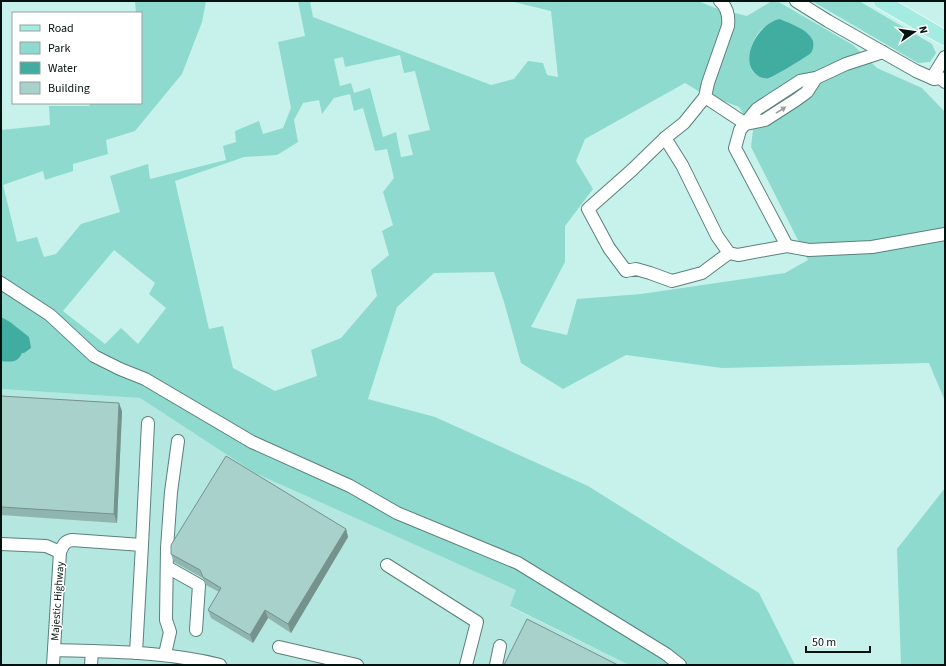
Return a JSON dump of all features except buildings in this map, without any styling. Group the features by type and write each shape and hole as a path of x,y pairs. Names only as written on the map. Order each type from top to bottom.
{"main road":[{"path":"881,1 945,38"}],"street":[{"path":"720,1 729,16 728,26 708,83 705,97 684,123 665,138 588,209 609,248 626,272 636,269 672,281 702,273 729,253"},
{"path":"796,1 916,71 932,78 941,78 945,82"},
{"path":"787,246 735,148 740,130 746,124 765,120 796,100 806,92 816,78 846,64 883,52"},
{"path":"932,78 945,57"},
{"path":"705,97 746,124"},
{"path":"665,138 682,165 717,236 729,253 738,255 787,246 809,250 872,247 945,234"},
{"path":"1,283 50,315 94,356 145,379 252,442 350,486 397,513 518,563 666,654 680,665"},
{"path":"136,653 148,423"},
{"path":"171,658 170,632 166,620 167,567 171,492 178,441"},
{"path":"1,544 46,546 60,552 64,544 72,540 142,545"},
{"name":"Majestic Highway","path":"53,665 60,552"},
{"path":"387,565 477,622 466,665"},
{"path":"167,567 199,585 196,630"},
{"path":"496,665 500,646"},
{"path":"279,647 331,662 357,665"},
{"path":"54,650 136,653 220,665"},
{"path":"92,651 92,665"}],"shaded area":[{"path":"1,389 140,398 255,473 516,590 510,607 629,665 1,665"}],"green space":[{"path":"135,1 206,1 202,22 182,74 135,131 106,140 108,154 73,164 73,171 45,180 43,171 3,185 17,242 37,237 44,257 56,254 81,224 120,212 110,176 148,164 150,179 226,160 223,146 236,142 235,131 259,121 263,134 283,128 291,108 278,42 305,36 298,1 310,1 313,17 491,85 514,79 528,61 543,63 547,75 558,77 551,11 510,1 698,1 715,8 747,16 772,1 777,1 853,45 877,68 922,88 945,112 945,401 929,363 722,368 626,355 563,389 521,363 494,272 434,273 397,307 368,399 435,417 588,486 759,593 795,665 629,665 510,606 516,590 255,473 140,398 1,389 1,130 50,125 49,106 89,106 90,104 142,104 142,12 136,12","holes":["780,19 807,33 812,41 811,53 769,78 757,75 754,73 749,62 749,56 753,43 759,32","400,55 404,73 415,71 430,130 408,135 413,155 401,157 396,132 383,137 370,88 354,93 351,83 340,86 334,59 343,57 345,67","685,83 700,92 739,107 753,130 751,147 808,260 785,273 641,294 577,299 567,335 531,327 565,262 565,226 593,189 576,161 585,139","350,94 354,111 363,108 375,151 387,149 394,178 383,192 393,225 382,231 389,255 371,270 377,296 341,338 311,350 317,376 275,391 233,368 223,326 209,329 175,181 244,157 277,155 298,142 294,120 303,103 319,100 322,114 334,98","114,250 155,283 149,294 166,308 138,344 121,328 105,344 63,311"]},
{"path":"812,1 859,1 932,44 936,53 930,62 918,63"},
{"path":"945,488 945,665 901,665 897,549"}],"water":[{"path":"780,19 799,27 807,33 813,41 813,49 811,53 783,70 769,78 763,78 754,73 750,65 749,56 756,37 763,28 771,22"},
{"path":"1,317 29,337 31,348 22,353 18,359 13,361 1,361"}]}
